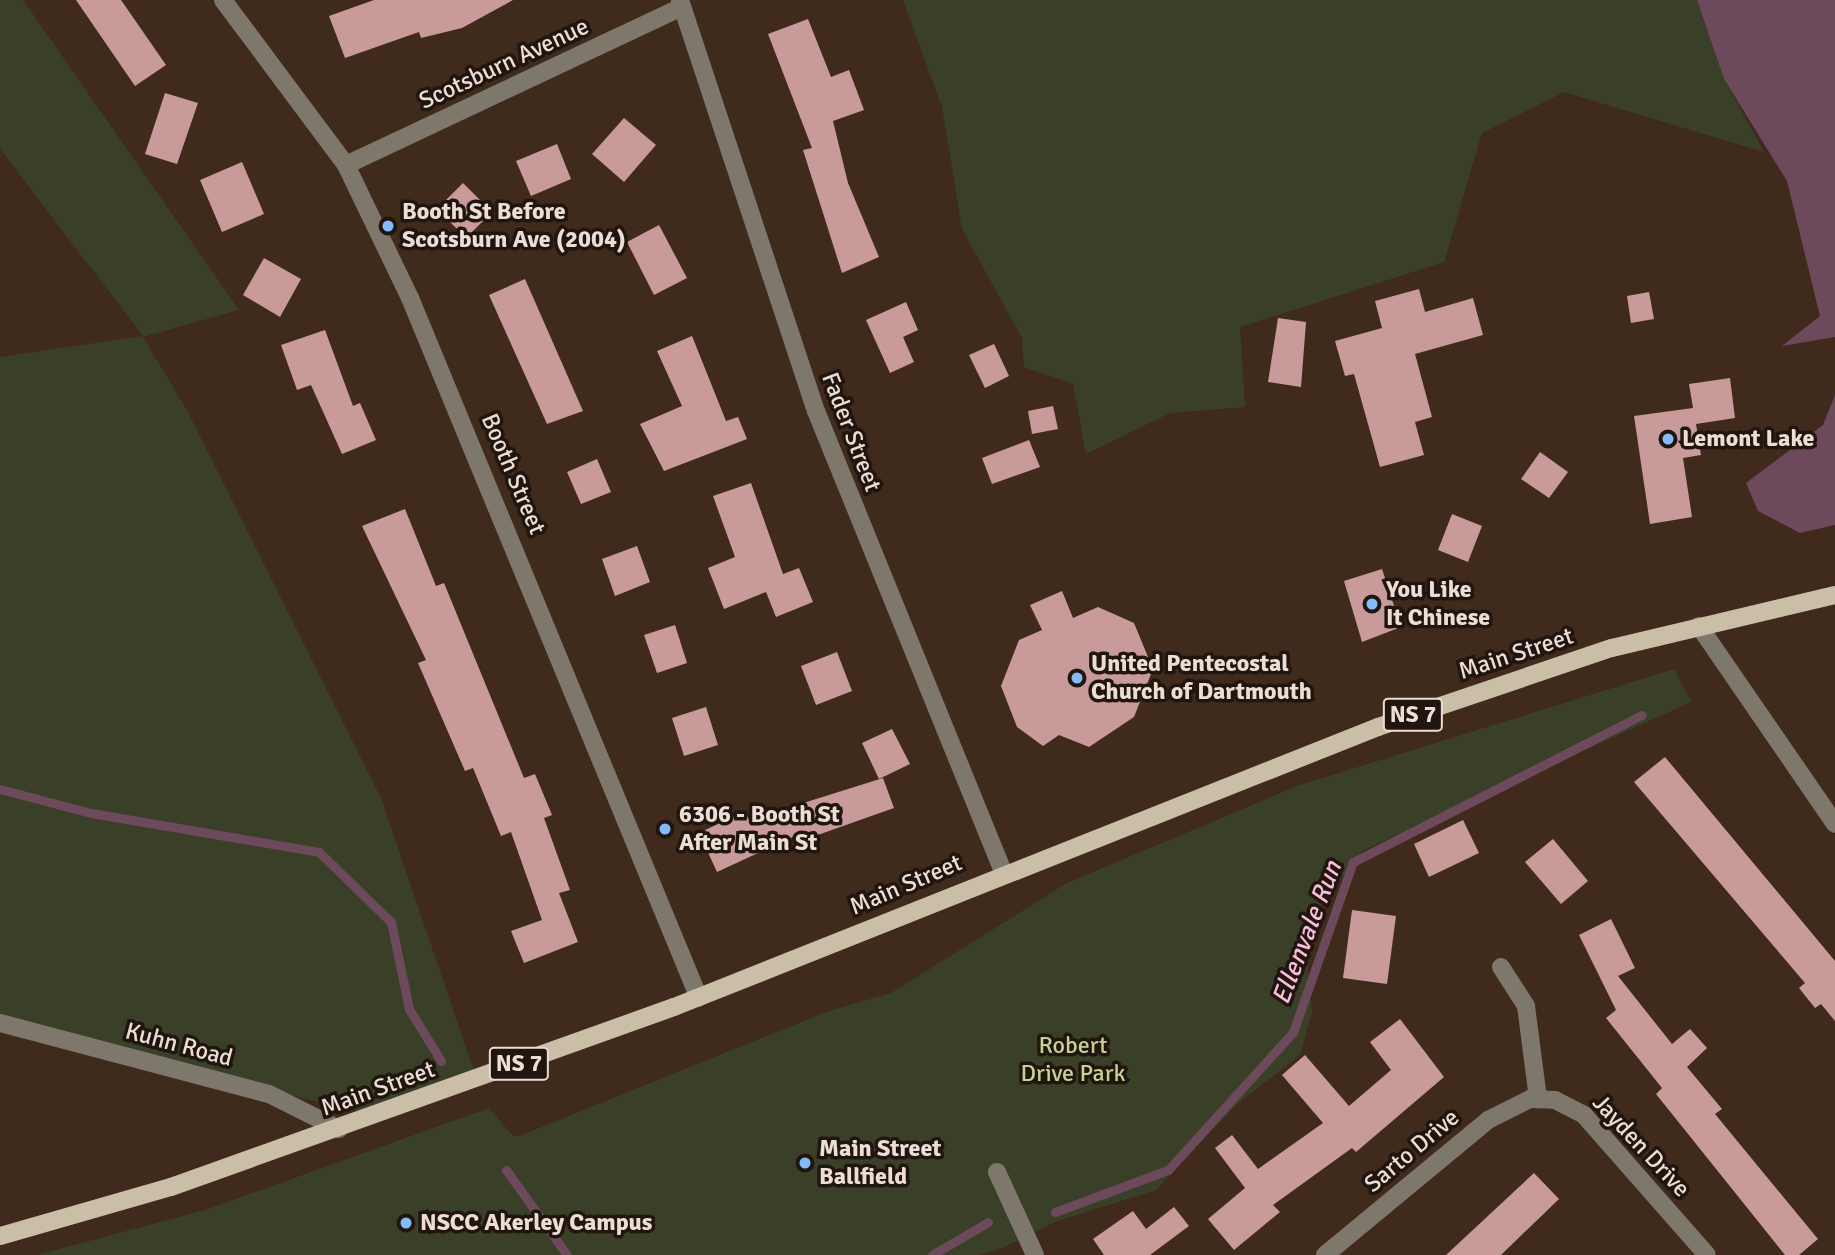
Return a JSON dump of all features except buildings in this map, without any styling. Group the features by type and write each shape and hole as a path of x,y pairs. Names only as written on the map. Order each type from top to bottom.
{"main road":[{"name":"Main Street","path":"0,1236 339,1129 699,998 1003,871 1377,727 1699,626 1835,595"}],"street":[{"name":"Booth Street","path":"223,0 346,165 501,507 699,998"},
{"name":"Scotsburn Avenue","path":"346,165 681,4"},
{"name":"Fader Street","path":"681,4 816,411 1003,871"},
{"path":"1699,626 1835,824"},
{"path":"1501,967 1526,1006 1538,1099"},
{"name":"Kuhn Road","path":"0,1023 269,1094 339,1129"},
{"name":"Sarto Drive","path":"1325,1255 1488,1120 1538,1099"},
{"name":"Jayden Drive","path":"1538,1099 1584,1115 1707,1255"},
{"path":"997,1172 1035,1255"}],"green space":[{"path":"0,0 23,0 239,310 143,337 188,412 381,798 477,1080 373,1114 0,1030 0,357 143,336 0,149"},
{"path":"903,0 1697,0 1724,79 1764,152 1564,92 1482,133 1444,262 1240,327 1245,407 1170,413 1086,454 1073,384 1024,367 1022,338 962,229 942,107"},
{"name":"Robert Drive Park","path":"1674,669 1691,702 1362,851 1304,928 1312,1012 1300,1055 1235,1106 1156,1190 1055,1222 1000,1249 979,1255 37,1255 205,1210 489,1108 513,1136 522,1135 826,1012 891,993 1067,883 1300,785"}],"shaded area":[{"path":"1697,0 1835,0 1835,337 1782,346 1820,316 1787,181 1724,79"},
{"name":"Lemont Lake","path":"1835,395 1835,525 1800,533 1758,511 1746,483 1823,425"}],"waterway":[{"name":"Ellenvale Run","path":"1055,1212 1168,1170 1293,1032 1353,862 1642,715"},
{"path":"0,789 91,813 319,852 391,922 409,1009 441,1061"},
{"path":"506,1170 567,1255"},
{"name":"Ellenvale Run","path":"932,1255 988,1222"}],"place":[{"name":"Booth St Before Scotsburn Ave (2004)","path":"388,226"},
{"name":"Lemont Lake","path":"1668,439"},
{"name":"You Like It Chinese","path":"1372,604"},
{"name":"United Pentecostal Church of Dartmouth","path":"1077,678"},
{"name":"6306 - Booth St After Main St","path":"665,829"},
{"name":"Main Street Ballfield","path":"805,1163"},
{"name":"NSCC Akerley Campus","path":"406,1223"}]}
